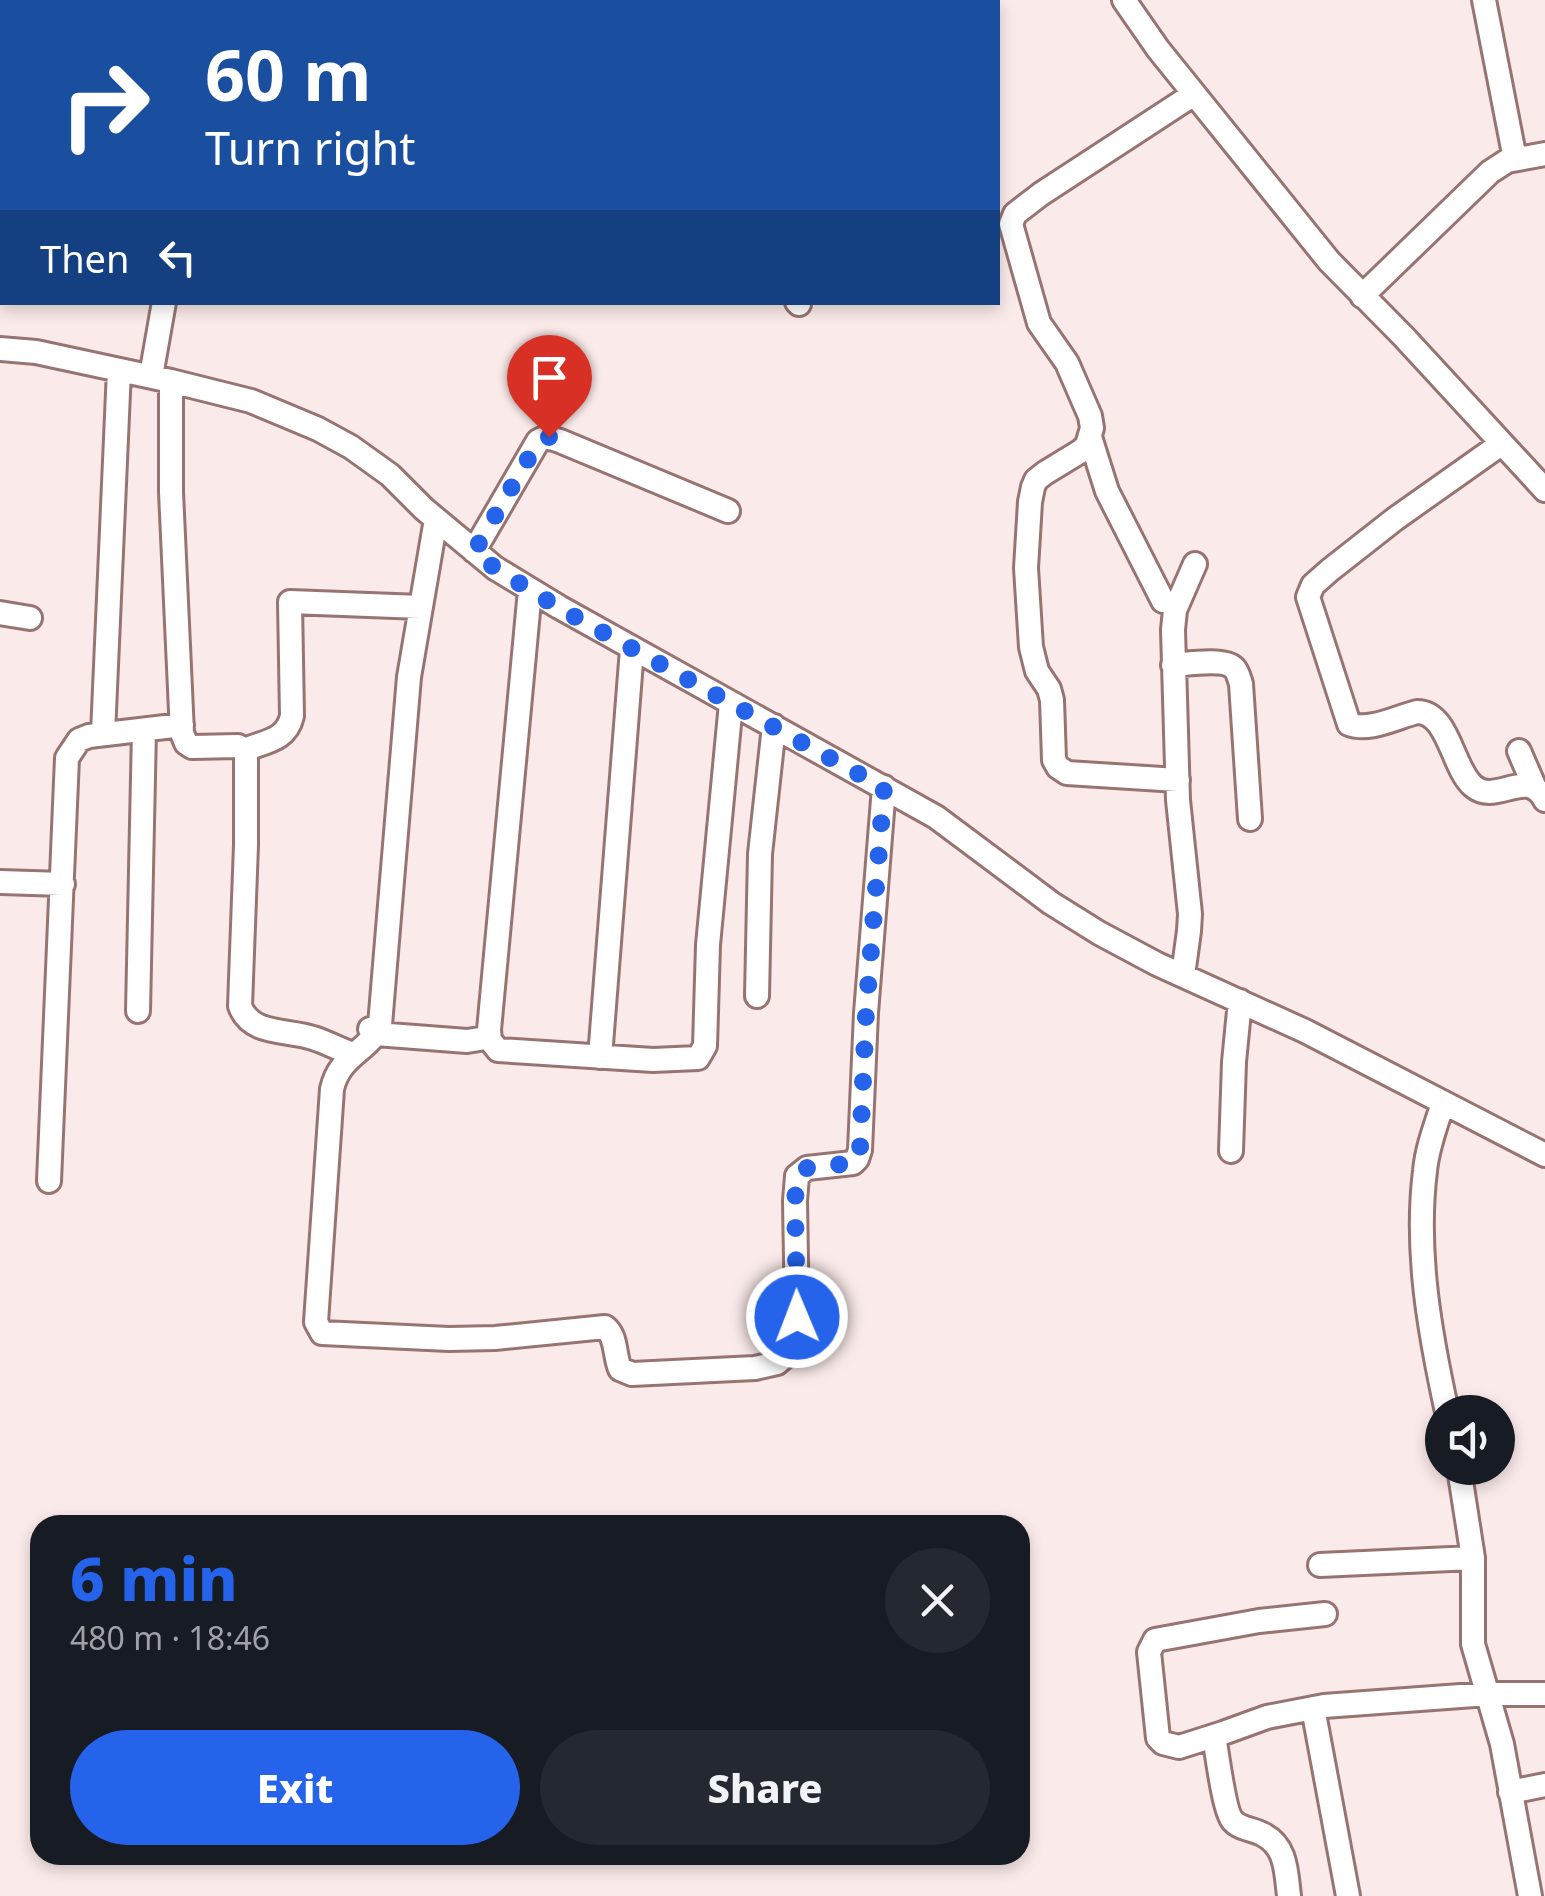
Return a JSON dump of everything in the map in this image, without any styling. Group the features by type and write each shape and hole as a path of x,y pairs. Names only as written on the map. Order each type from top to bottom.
{"street":[{"path":"1124,0 1158,49 1329,261 1545,490"},
{"path":"1484,0 1514,159"},
{"path":"1163,601 1107,491 1090,437 1090,416 1068,363 1039,322 1004,222 1194,94"},
{"path":"1362,296 1490,172 1514,159 1545,154"},
{"path":"164,305 161,378 171,492 182,725 186,743 192,747 238,746 244,750 247,766 240,1006 256,1026 310,1037 352,1054"},
{"path":"0,349 36,352 161,378 250,401 318,429 390,476 495,568 936,818 1083,923 1157,964 1305,1031 1545,1154"},
{"path":"103,734 119,370"},
{"path":"474,552 538,442 549,437 728,512"},
{"path":"1090,437 1082,452 1036,480 1030,502 1026,568 1030,647 1052,700 1054,760 1067,772 1178,780"},
{"path":"1502,444 1330,570 1313,584 1308,597 1350,724 1364,727 1425,712 1440,725 1472,786 1493,791 1527,785 1540,794"},
{"path":"436,519 409,677 380,1025 341,1067 332,1090 317,1303 319,1331 449,1339 605,1327 613,1336 620,1369 632,1374 755,1368 778,1363 791,1344 797,1317 797,1176 807,1168 852,1163 860,1150 866,1013 884,788"},
{"path":"1182,975 1190,914 1173,665 1175,610 1196,564"},
{"path":"490,1040 530,590"},
{"path":"244,750 278,737 289,728 290,602 421,607"},
{"path":"0,613 30,618"},
{"path":"600,1057 632,648"},
{"path":"1173,665 1225,662 1238,674 1250,819"},
{"path":"373,1032 467,1041 486,1038 505,1052 653,1060 698,1058 704,1046 708,945 731,703"},
{"path":"48,1181 67,758 79,740 182,725"},
{"path":"757,996 760,854 774,726"},
{"path":"138,1011 144,730"},
{"path":"1519,751 1540,794"},
{"path":"0,882 63,884"},
{"path":"1231,1152 1240,1001"},
{"path":"1442,1103 1425,1168 1421,1244 1428,1312 1444,1395"},
{"path":"1462,1485 1473,1558 1473,1644 1502,1744 1510,1792 1534,1865 1529,1896"},
{"path":"1320,1566 1473,1558"},
{"path":"1325,1614 1155,1640 1149,1652 1158,1738 1163,1744 1178,1746 1267,1717 1313,1708 1488,1694 1545,1694"},
{"path":"1313,1708 1348,1896"},
{"path":"1214,1736 1228,1813 1237,1825 1261,1833 1278,1845 1284,1858 1289,1896"},
{"path":"1510,1792 1545,1785"}],"route":[{"path":"549,437 538,442 474,552 559,608 884,788 866,1013 860,1150 852,1163 807,1168 795,1181 797,1317"}]}
